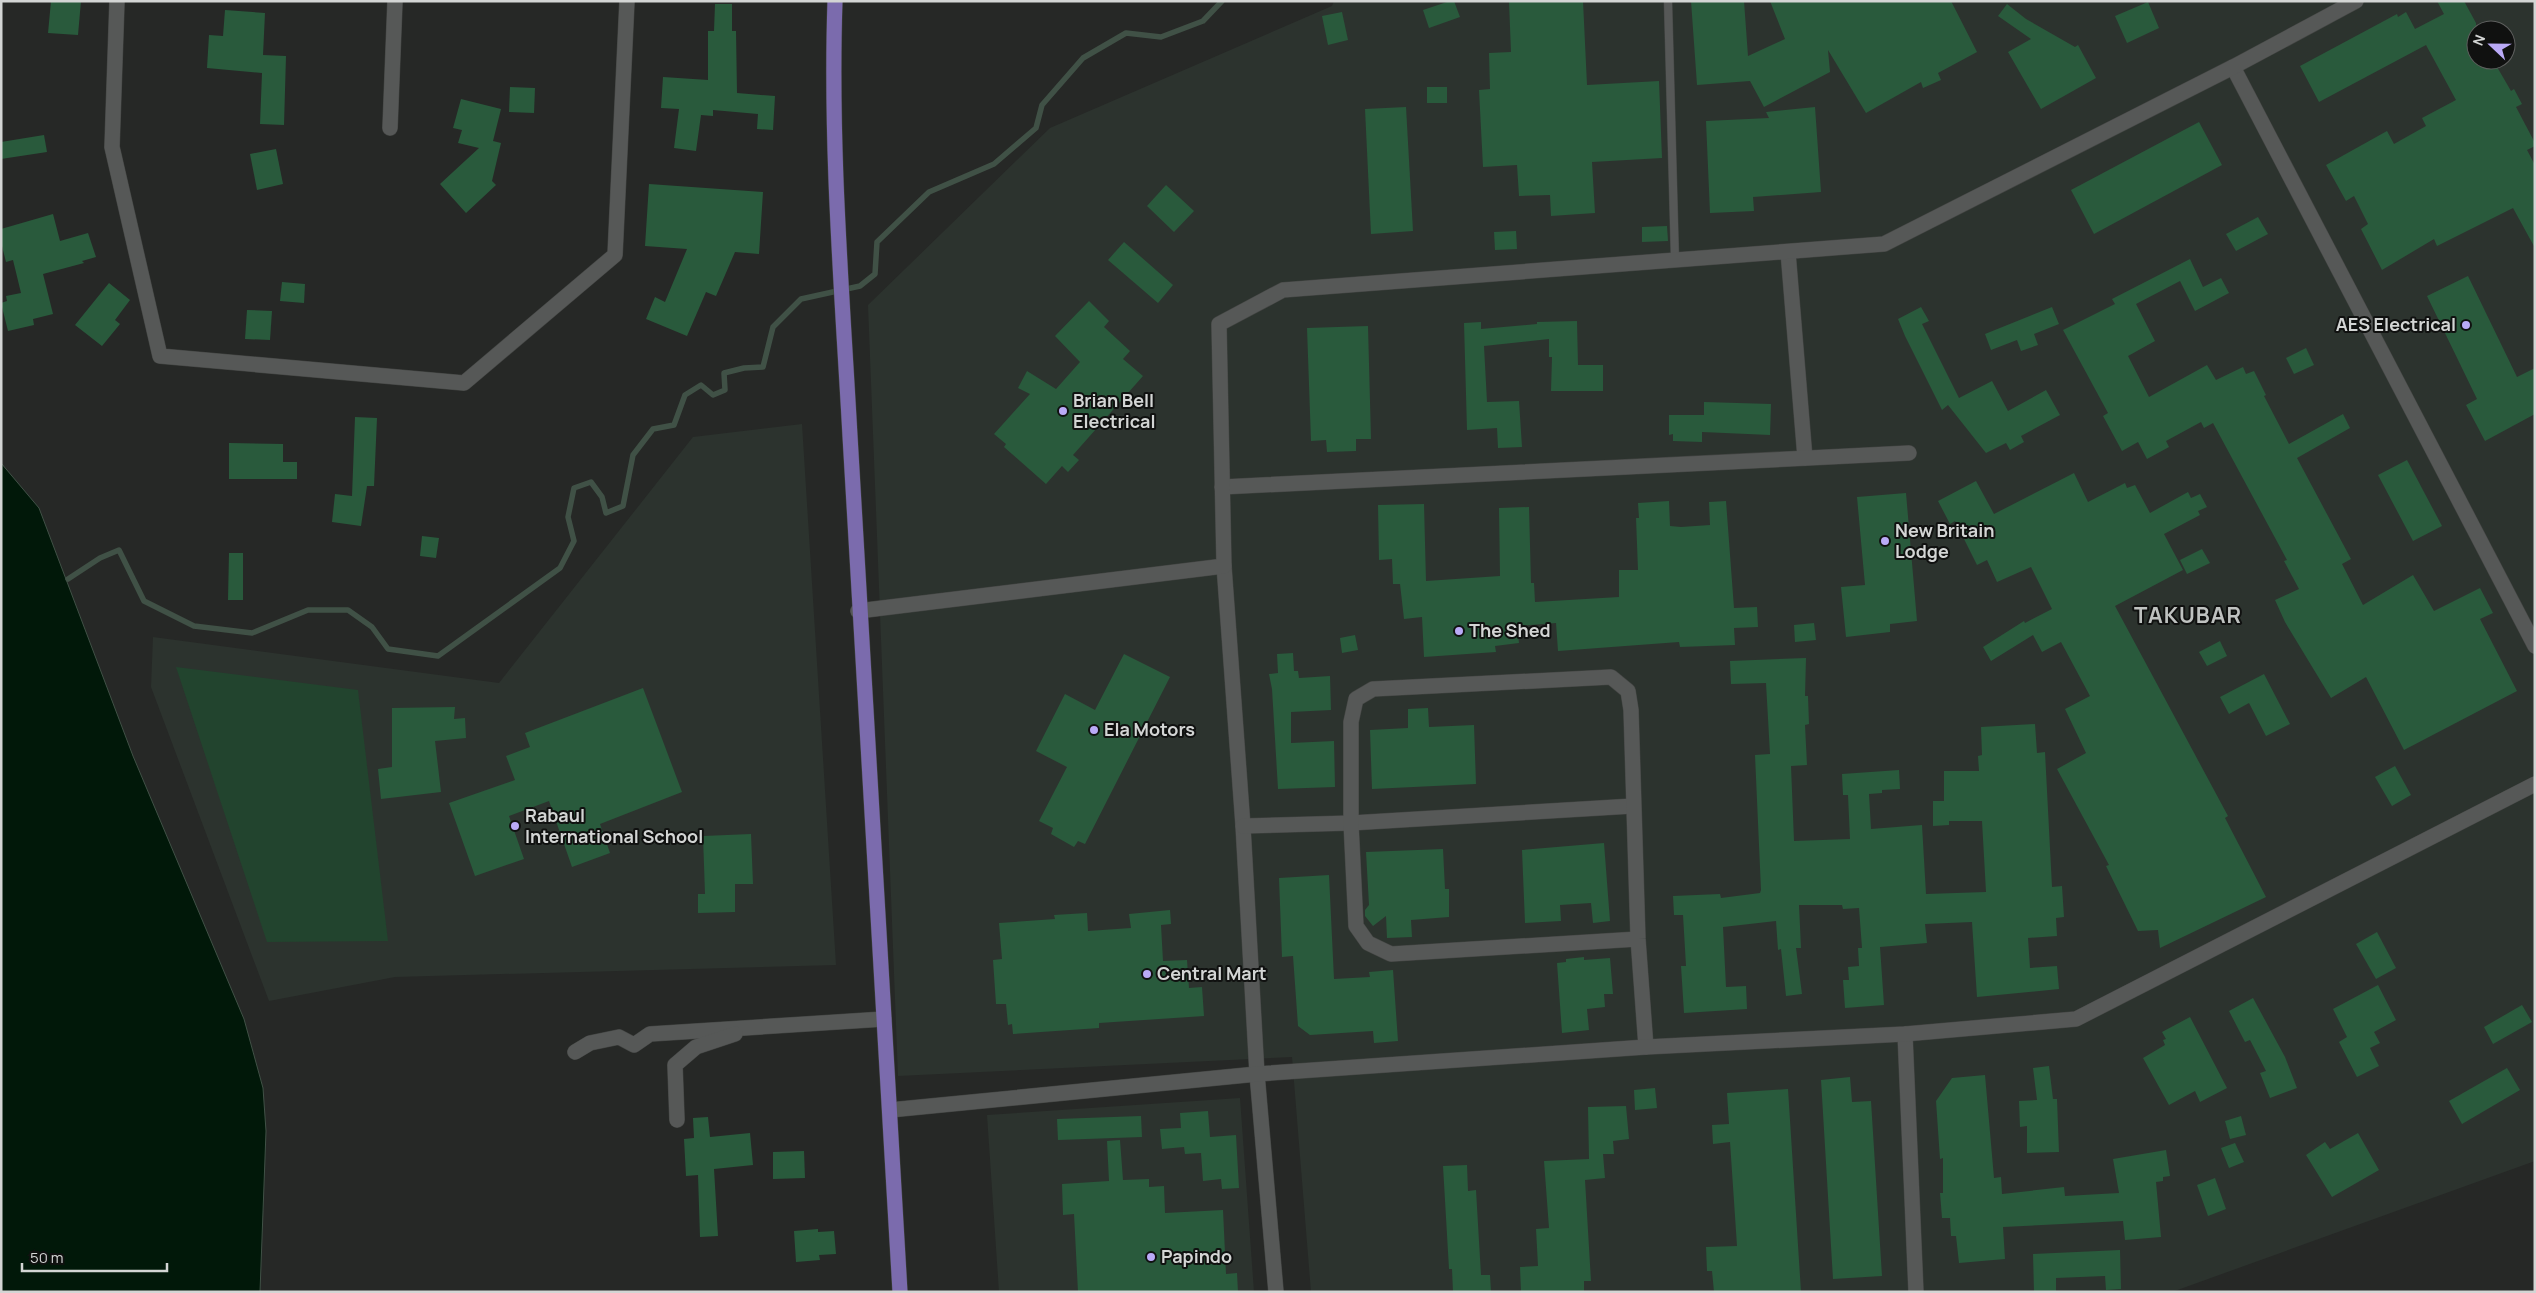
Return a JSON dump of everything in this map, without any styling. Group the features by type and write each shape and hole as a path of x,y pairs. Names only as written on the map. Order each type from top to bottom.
{"main road":[{"path":"836,1 832,84 858,611 900,1292"}],"street":[{"path":"117,1 112,147 160,356 464,383 616,255 627,1"},
{"path":"390,128 395,1"},
{"path":"1276,1292 1257,1074 1243,826 1224,566 1219,324 1283,290 1884,244 2233,67 2356,1"},
{"path":"2233,67 2535,646"},
{"path":"1788,252 1805,458"},
{"path":"1222,488 1910,453"},
{"path":"858,611 1224,566"},
{"path":"1638,940 1390,954 1368,943 1356,926 1351,823 1351,722 1356,699 1373,689 1611,677 1628,691 1631,710 1638,940 1646,1047"},
{"path":"890,1110 1257,1074 1646,1047 1905,1034 2076,1020 2535,784"},
{"path":"1243,826 1351,823 1633,806"},
{"path":"575,1052 590,1043 618,1037 634,1045 650,1034 884,1020"},
{"path":"677,1120 675,1065 696,1047 753,1028"},
{"path":"1905,1034 1916,1292"}],"lane":[{"path":"1668,1 1675,260"}],"shaded area":[{"path":"1334,1 2535,1 2535,1161 2172,1292 1311,1292 1292,1057 898,1076 868,305 1050,128 1332,6"},
{"name":"Rabaul International School","path":"802,424 836,965 395,977 269,1001 151,687 153,637 499,683 693,437"},
{"path":"1,463 39,508 133,756 244,1019 263,1088 266,1131 260,1292 1,1292"},
{"path":"1240,1098 1254,1292 999,1292 987,1115"}],"green space":[{"path":"176,667 358,690 388,941 267,942"}],"building":[{"path":"51,1 81,1 78,35 48,33"},
{"path":"1454,1 1460,17 1429,28 1423,10"},
{"path":"1583,1 1587,85 1659,81 1662,158 1592,162 1595,213 1551,216 1550,195 1519,196 1517,165 1483,167 1479,90 1490,89 1489,53 1511,52 1509,2"},
{"path":"1691,1 1744,1 1748,56 1785,39 1770,1 1951,1 1977,52 1938,73 1941,80 1923,88 1921,82 1866,113 1828,50 1830,72 1764,107 1750,81 1697,85"},
{"path":"2437,1 2464,1 2474,20 2466,20 2466,70 2499,70 2511,91 2514,89 2522,104 2516,107 2535,143 2535,146 2527,150 2535,165 2535,248 2513,208 2437,246 2434,239 2382,270 2361,229 2368,224 2354,196 2346,201 2326,165 2387,131 2394,144 2426,126 2422,118 2456,100 2426,45 2319,102 2300,66 2397,14 2398,17 2406,12 2415,29 2444,14"},
{"path":"2148,2 2159,28 2127,43 2115,16"},
{"path":"715,4 732,4 732,31 736,31 737,93 775,96 773,130 757,129 758,114 713,110 713,116 701,115 696,151 674,148 679,109 661,108 663,77 708,80 708,31 714,31"},
{"path":"2007,4 2026,19 2075,47 2078,45 2096,78 2041,109 2008,52 2031,39 1998,16"},
{"path":"225,10 265,13 263,55 286,56 284,125 260,124 262,73 207,68 209,35 223,36"},
{"path":"1342,12 1348,40 1328,45 1322,16"},
{"path":"510,87 535,88 534,113 509,112"},
{"path":"1427,87 1447,87 1447,103 1427,103"},
{"path":"461,99 501,109 493,141 501,143 492,181 496,185 466,213 440,184 479,148 458,143 462,130 453,128"},
{"path":"1406,107 1413,231 1371,234 1365,109"},
{"path":"1815,107 1821,192 1753,197 1754,211 1710,213 1706,121 1769,118 1766,112"},
{"path":"2199,122 2222,165 2094,234 2071,190"},
{"path":"44,135 47,152 1,159 1,142"},
{"path":"276,149 283,184 257,190 250,154"},
{"path":"649,184 763,192 759,254 735,252 716,296 706,292 687,336 646,319 655,297 665,302 687,249 645,246"},
{"path":"1166,185 1194,211 1174,232 1147,206"},
{"path":"53,214 60,241 88,233 96,257 82,261 84,263 43,274 53,314 33,319 34,325 8,331 1,303 7,301 6,296 21,293 13,260 6,262 1,242 1,229"},
{"path":"2258,217 2268,234 2236,251 2226,234"},
{"path":"1667,226 1668,241 1642,242 1642,227"},
{"path":"1516,231 1517,249 1495,250 1494,232"},
{"path":"1124,242 1173,285 1158,303 1108,260"},
{"path":"2190,259 2203,287 2221,278 2229,293 2195,311 2180,281 2136,304 2155,341 2128,356 2149,397 2207,365 2216,380 2243,367 2246,374 2254,371 2266,395 2264,396 2289,444 2343,414 2350,428 2297,458 2351,559 2342,564 2363,605 2413,575 2434,611 2480,588 2493,613 2480,619 2517,691 2404,750 2366,677 2331,698 2285,622 2275,600 2299,589 2284,561 2287,560 2213,423 2204,428 2201,422 2166,441 2169,447 2147,459 2138,442 2122,451 2103,416 2108,413 2063,330 2115,304 2112,299"},
{"path":"2468,276 2517,377 2535,368 2535,414 2485,441 2466,405 2477,399 2427,296"},
{"path":"282,282 305,284 304,303 280,301"},
{"path":"109,283 130,300 115,320 120,324 102,346 75,325"},
{"name":"Brian Bell Electrical","path":"1089,301 1109,321 1104,327 1130,351 1123,359 1143,376 1073,455 1079,460 1068,472 1062,466 1046,484 1004,447 1006,444 994,434 1030,394 1018,388 1027,371 1056,389 1080,362 1055,336"},
{"path":"1921,307 1929,321 1922,324 1959,398 1992,381 2008,411 2046,390 2060,415 2021,436 2024,442 2010,450 2006,443 1986,453 1948,405 1942,410 1905,336 1898,319"},
{"path":"2052,307 2059,324 2034,334 2038,345 2021,351 2017,340 1991,350 1985,334"},
{"path":"247,310 272,311 270,340 245,339"},
{"path":"1577,321 1578,365 1603,365 1603,391 1551,391 1552,357 1549,357 1549,339 1484,346 1487,402 1519,401 1522,447 1498,448 1497,428 1467,430 1464,323 1481,322 1481,329 1537,324 1537,322"},
{"path":"1368,326 1371,439 1356,439 1356,451 1327,452 1326,440 1311,441 1307,328"},
{"path":"2306,348 2314,365 2294,374 2286,358"},
{"path":"1704,402 1771,404 1770,435 1702,432 1702,442 1673,441 1673,434 1669,435 1669,415 1704,415"},
{"path":"355,417 377,418 374,486 367,486 361,526 332,522 335,494 352,496"},
{"path":"229,443 283,444 283,462 297,462 297,479 229,479"},
{"path":"2407,460 2442,526 2413,541 2378,475"},
{"path":"2074,473 2088,502 2125,483 2127,488 2135,485 2150,513 2188,492 2191,498 2200,494 2207,507 2198,511 2200,515 2164,534 2183,570 2115,606 2228,816 2225,818 2266,897 2160,948 2158,930 2138,931 2106,866 2109,865 2057,769 2086,753 2065,709 2090,696 2061,642 2042,652 2033,635 1991,661 1983,647 2024,621 2025,623 2052,609 2031,567 1997,582 1987,560 1977,565 1955,521 1950,524 1938,501 1976,481 1994,514"},
{"name":"New Britain Lodge","path":"1906,493 1917,621 1890,624 1890,632 1846,637 1841,587 1865,585 1857,497"},
{"path":"1669,501 1670,526 1681,527 1710,525 1709,502 1726,501 1734,608 1757,607 1758,627 1734,628 1735,645 1680,647 1679,642 1558,651 1556,623 1517,626 1519,643 1495,646 1496,652 1424,657 1422,617 1404,619 1400,584 1393,584 1392,559 1379,560 1378,505 1424,504 1426,581 1500,576 1499,508 1529,507 1531,583 1534,583 1535,602 1619,597 1619,570 1638,570 1636,518 1639,518 1638,503"},
{"path":"422,536 439,538 436,558 420,556"},
{"path":"2202,549 2210,563 2187,574 2180,560"},
{"path":"229,553 243,553 243,600 228,600"},
{"path":"1814,623 1816,640 1795,642 1794,625"},
{"path":"1355,635 1358,650 1342,653 1340,638"},
{"path":"2220,641 2227,656 2207,666 2199,652"},
{"path":"1293,653 1294,671 1298,671 1299,678 1330,676 1331,710 1291,712 1291,743 1334,741 1335,787 1278,789 1272,689 1269,674 1278,673 1277,654"},
{"name":"Ela Motors","path":"1124,654 1170,677 1085,844 1078,841 1074,847 1051,834 1053,828 1039,821 1067,767 1036,751 1065,694 1095,710"},
{"path":"1806,658 1805,696 1808,696 1809,724 1805,725 1807,765 1791,766 1794,841 1850,839 1848,795 1843,795 1842,774 1899,770 1900,789 1882,790 1882,793 1869,794 1871,829 1922,825 1926,894 1986,892 1982,821 1949,821 1949,825 1933,826 1933,801 1944,801 1944,771 1979,771 1978,756 1982,755 1981,727 2035,724 2037,753 2045,752 2052,887 2062,886 2064,917 2056,918 2057,936 2028,938 2030,968 2057,966 2059,989 1977,997 1972,922 1925,924 1927,943 1880,947 1884,1005 1845,1008 1843,980 1849,980 1848,967 1859,966 1858,948 1862,948 1859,908 1843,909 1842,905 1799,905 1801,948 1796,948 1802,994 1786,996 1781,949 1778,950 1776,921 1723,927 1726,987 1746,986 1747,1009 1684,1013 1681,966 1686,966 1683,915 1674,915 1673,896 1720,894 1721,898 1760,893 1761,890 1755,755 1770,754 1766,683 1731,684 1730,661"},
{"path":"2264,674 2290,724 2266,736 2249,703 2229,714 2220,697"},
{"path":"643,688 682,792 600,824 610,853 572,867 549,801 509,816 524,859 475,876 449,803 515,780 506,756 530,747 525,733"},
{"path":"455,707 454,719 465,718 466,738 435,741 441,792 381,799 378,769 392,767 392,708"},
{"path":"1428,708 1429,727 1474,725 1476,784 1372,789 1370,730 1408,728 1408,709"},
{"path":"2395,766 2411,795 2392,806 2375,777"},
{"path":"751,834 753,884 735,884 735,912 698,913 698,894 705,894 703,836"},
{"path":"1604,843 1610,921 1593,923 1591,903 1560,905 1561,921 1525,923 1522,850"},
{"path":"1443,849 1445,889 1449,889 1449,917 1411,920 1412,937 1387,938 1386,916 1373,926 1365,916 1365,910 1369,905 1366,852"},
{"path":"1329,875 1334,979 1370,977 1369,972 1393,970 1398,1041 1374,1043 1373,1031 1310,1035 1298,1026 1293,956 1282,957 1279,878"},
{"path":"1170,910 1171,924 1161,925 1163,961 1187,960 1189,988 1202,987 1204,1016 1099,1023 1099,1028 1013,1034 1012,1024 1008,1025 1006,1004 996,1004 993,960 1002,959 999,923 1055,919 1054,915 1087,913 1088,931 1131,928 1129,914"},
{"path":"2377,932 2396,968 2376,979 2356,944"},
{"path":"1584,957 1584,960 1610,958 1613,994 1604,994 1605,1007 1587,1009 1589,1030 1562,1033 1557,963 1566,962 1566,959"},
{"path":"2378,985 2396,1020 2374,1032 2380,1043 2370,1048 2379,1066 2357,1077 2339,1042 2347,1037 2333,1009"},
{"path":"2253,998 2285,1057 2297,1088 2270,1098 2260,1073 2266,1071 2250,1040 2245,1042 2229,1011"},
{"path":"2522,1005 2532,1022 2493,1044 2484,1027"},
{"path":"2190,1017 2227,1088 2200,1102 2195,1091 2169,1105 2143,1058 2165,1045 2163,1040 2166,1039 2162,1032"},
{"path":"2049,1066 2053,1099 2057,1099 2059,1152 2027,1153 2027,1126 2020,1127 2019,1101 2037,1100 2033,1068"},
{"path":"2507,1068 2520,1090 2462,1124 2449,1101"},
{"path":"1985,1075 1994,1178 2001,1177 2002,1194 2064,1187 2065,1196 2119,1193 2113,1159 2166,1150 2170,1176 2163,1177 2163,1181 2156,1182 2161,1237 2125,1240 2123,1221 2003,1227 2005,1259 1959,1263 1956,1236 1951,1236 1950,1218 1942,1218 1940,1193 1943,1193 1943,1158 1940,1159 1936,1101 1952,1078"},
{"path":"1850,1077 1852,1102 1871,1101 1882,1276 1833,1279 1821,1080"},
{"path":"1655,1088 1657,1108 1635,1110 1634,1090"},
{"path":"1788,1089 1801,1292 1714,1292 1712,1271 1707,1271 1706,1247 1737,1246 1730,1142 1713,1144 1712,1125 1729,1124 1727,1093"},
{"path":"1626,1106 1629,1139 1613,1141 1614,1154 1603,1154 1605,1178 1585,1180 1591,1281 1584,1281 1584,1292 1521,1292 1520,1267 1538,1266 1536,1229 1549,1228 1544,1161 1589,1159 1588,1107"},
{"path":"1208,1111 1210,1137 1236,1135 1239,1188 1222,1189 1221,1179 1203,1181 1201,1153 1185,1154 1184,1147 1162,1149 1160,1129 1181,1128 1180,1113"},
{"path":"1141,1116 1142,1137 1058,1140 1057,1119"},
{"path":"2241,1116 2246,1135 2230,1139 2225,1121"},
{"path":"708,1117 710,1137 750,1133 753,1165 714,1169 718,1236 700,1237 698,1175 686,1176 684,1139 694,1138 693,1118"},
{"path":"2358,1133 2379,1170 2332,1197 2306,1155 2325,1142 2330,1149"},
{"path":"1120,1140 1123,1180 1149,1179 1149,1187 1164,1186 1165,1213 1223,1210 1226,1274 1237,1273 1238,1292 1078,1292 1074,1214 1063,1215 1062,1184 1109,1181 1107,1141"},
{"path":"2235,1143 2244,1162 2229,1168 2221,1148"},
{"path":"804,1151 805,1178 773,1179 773,1152"},
{"path":"1467,1165 1468,1191 1476,1190 1481,1275 1490,1275 1491,1292 1453,1292 1452,1269 1449,1269 1443,1166"},
{"path":"2215,1178 2226,1209 2208,1216 2197,1185"},
{"path":"818,1229 818,1232 834,1231 836,1254 819,1255 820,1260 796,1262 794,1231"},
{"path":"2120,1250 2121,1289 2106,1290 2105,1276 2056,1278 2056,1292 2034,1292 2033,1254"}],"waterway":[{"path":"68,579 100,558 119,550 144,601 194,626 252,633 308,610 348,610 372,627 388,649 438,656 560,568 574,541 568,517 574,488 591,482 602,497 606,513 623,506 633,455 653,429 674,425 685,395 701,385 713,395 725,390 724,373 744,368 763,367 773,327 801,299 860,286 875,274 877,242 929,192 994,164 1036,128 1042,105 1083,58 1126,33 1161,37 1203,21 1222,1"}],"place":[{"name":"AES Electrical","path":"2466,325"},
{"name":"Brian Bell Electrical","path":"1063,411"},
{"name":"New Britain Lodge","path":"1885,541"},
{"name":"The Shed","path":"1459,631"},
{"name":"Ela Motors","path":"1094,730"},
{"name":"Rabaul International School","path":"515,826"},
{"name":"Central Mart","path":"1147,974"},
{"name":"Papindo","path":"1151,1257"}],"district":[{"name":"TAKUBAR","path":"2188,615"}]}
